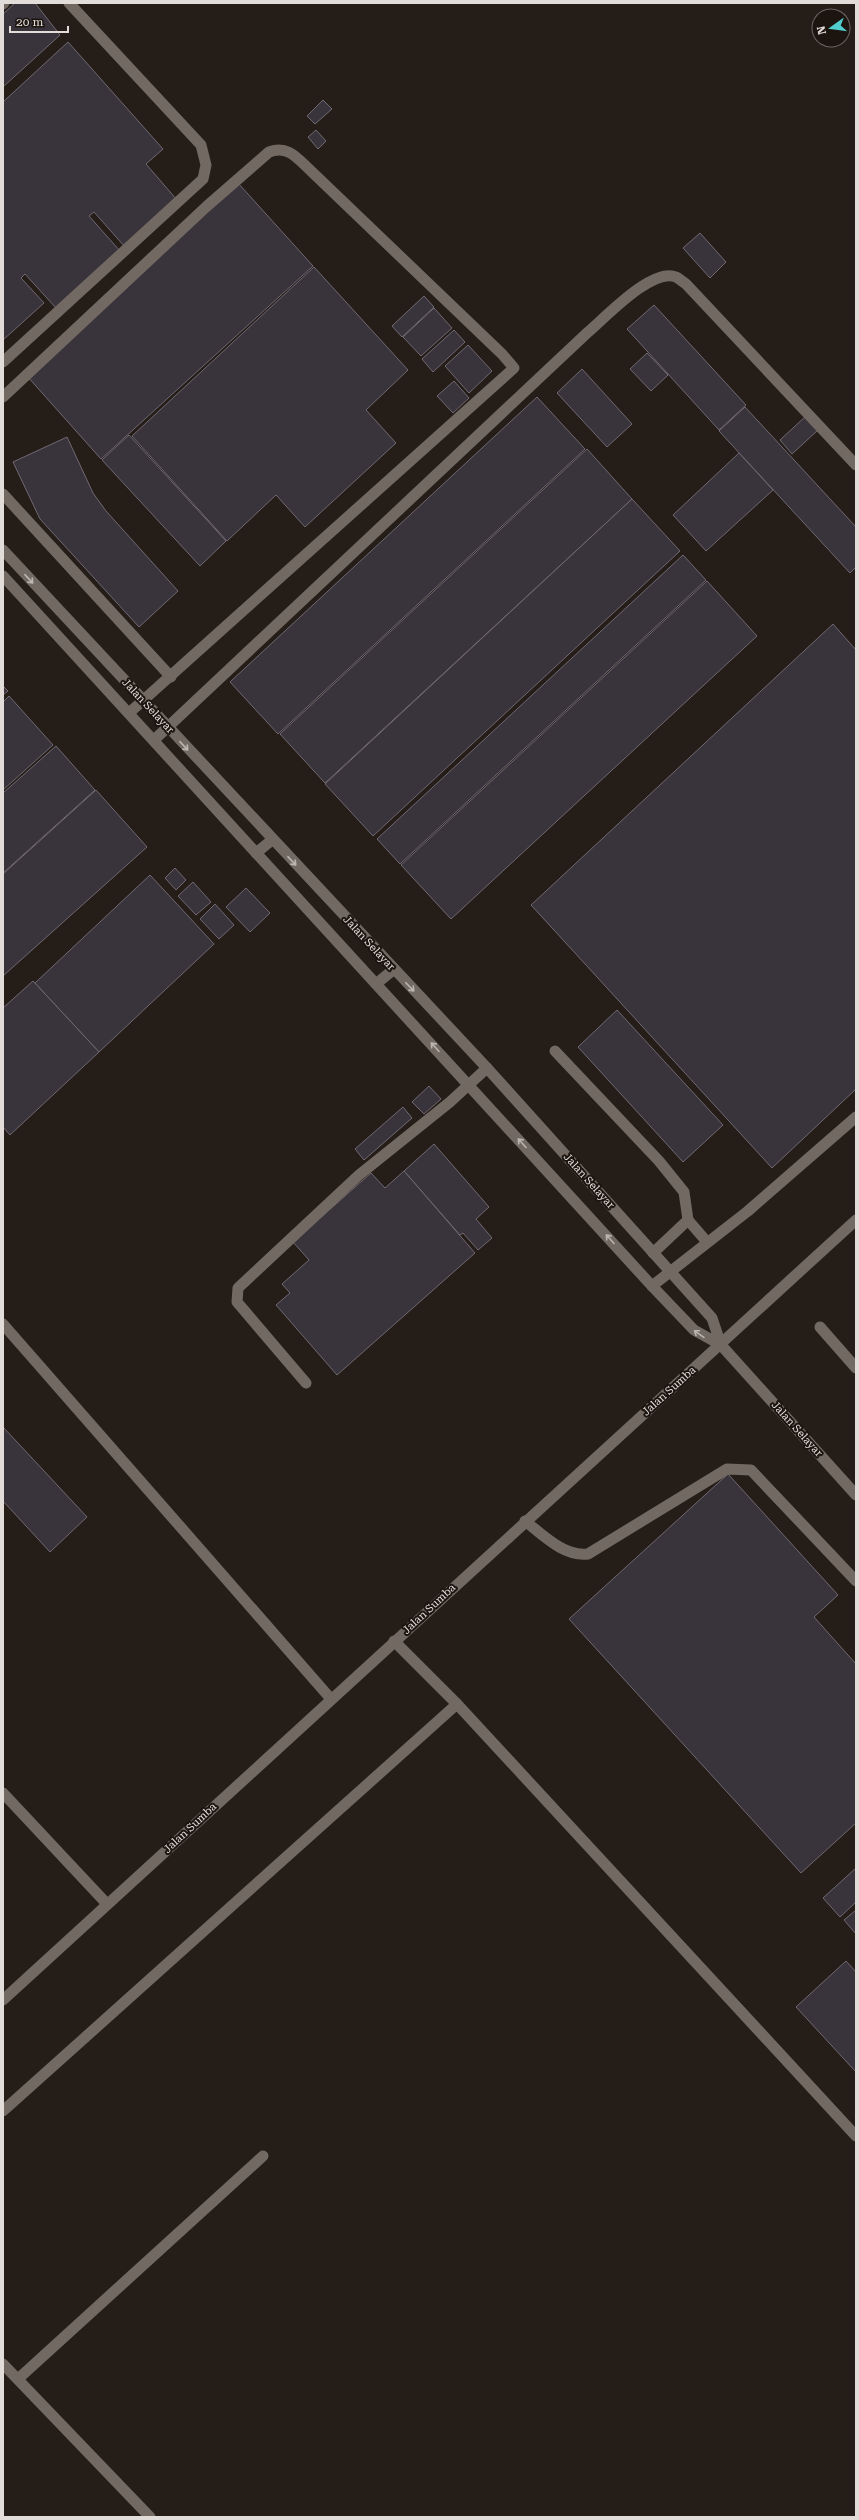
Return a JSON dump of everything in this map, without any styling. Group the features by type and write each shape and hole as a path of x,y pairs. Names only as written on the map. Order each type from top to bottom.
{"street":[{"path":"3,362 203,179 206,165 201,145 69,3"},
{"path":"3,397 206,207 269,152 278,148 288,151 310,170 502,354 514,368 171,677 129,713"},
{"path":"154,740 587,333 645,283 661,277 676,277 686,284 856,465"},
{"path":"3,494 171,677"},
{"name":"Jalan Selayar","path":"3,550 393,970 487,1068 712,1318 721,1345"},
{"name":"Jalan Selayar","path":"3,576 652,1286 694,1330 721,1345 856,1495"},
{"path":"67,646 80,634"},
{"path":"256,853 272,840"},
{"path":"376,984 393,970"},
{"path":"555,1051 659,1161 684,1192 688,1220 707,1242"},
{"path":"306,1383 237,1302 238,1288 359,1175 469,1085 487,1068"},
{"path":"652,1286 748,1211 856,1117"},
{"path":"653,1253 688,1220"},
{"name":"Jalan Sumba","path":"3,2000 525,1521 721,1345 856,1220"},
{"path":"3,1324 331,1699"},
{"path":"820,1327 856,1368"},
{"path":"525,1521 560,1547 579,1555 588,1554 700,1484 727,1469 740,1468 751,1470 856,1581"},
{"path":"394,1641 457,1704 856,2136"},
{"path":"3,2111 457,1704"},
{"path":"3,1793 107,1904"},
{"path":"18,2379 263,2156"},
{"path":"3,2364 150,2517"}],"building":[{"path":"15,3 35,3 60,35 3,87 3,14"},
{"path":"68,42 163,149 146,164 177,200 125,247 94,212 89,216 120,251 56,308 25,274 21,278 44,303 3,340 3,102"},
{"path":"323,100 332,109 315,124 307,116"},
{"path":"316,130 326,141 318,149 308,137"},
{"path":"238,183 313,266 101,459 27,376"},
{"path":"700,233 726,262 710,278 683,248"},
{"path":"314,267 408,370 366,410 396,443 305,527 276,495 227,541 132,436"},
{"path":"424,296 434,307 402,337 392,326"},
{"path":"654,305 746,405 719,430 627,329"},
{"path":"434,308 452,328 421,356 403,337"},
{"path":"454,330 465,342 433,372 422,359"},
{"path":"468,345 492,371 469,393 445,366"},
{"path":"647,353 668,375 651,391 630,369"},
{"path":"582,369 632,424 607,447 557,393"},
{"path":"454,381 469,398 453,413 437,396"},
{"path":"537,397 585,449 278,734 230,682"},
{"path":"745,407 856,527 856,567 850,573 719,431"},
{"path":"806,416 818,430 792,454 780,440"},
{"path":"129,435 226,541 200,566 102,460"},
{"path":"67,437 93,493 106,511 178,591 139,627 40,519 13,462"},
{"path":"587,449 632,499 325,783 280,734"},
{"path":"739,453 773,490 706,551 673,515"},
{"path":"632,499 680,551 373,836 325,784"},
{"path":"683,555 706,580 400,864 377,839"},
{"path":"707,581 757,636 451,919 401,865"},
{"path":"833,624 856,650 856,1089 772,1168 531,905"},
{"path":"3,686 8,691 3,695"},
{"path":"9,696 53,745 3,790 3,702"},
{"path":"56,746 95,790 3,873 3,793"},
{"path":"96,790 147,847 3,976 3,874"},
{"path":"175,868 186,880 176,890 165,878"},
{"path":"150,875 214,944 99,1052 35,983"},
{"path":"193,882 211,902 196,915 178,896"},
{"path":"246,888 270,913 250,932 226,907"},
{"path":"215,904 234,925 219,939 200,919"},
{"path":"33,981 99,1052 10,1135 3,1127 3,1008"},
{"path":"617,1010 723,1125 683,1162 578,1047"},
{"path":"429,1086 441,1099 424,1114 412,1102"},
{"path":"403,1107 412,1118 364,1160 355,1149"},
{"path":"434,1144 489,1207 476,1219 492,1238 478,1250 463,1233 460,1235 404,1171"},
{"path":"404,1171 475,1253 337,1375 276,1305 290,1293 282,1284 309,1260 293,1242 371,1173 385,1188"},
{"path":"3,1427 87,1517 50,1552 3,1501"},
{"path":"728,1474 838,1595 814,1617 856,1664 856,1823 801,1873 569,1619"},
{"path":"856,1868 856,1902 840,1917 823,1898"},
{"path":"856,1910 856,1934 844,1920"},
{"path":"846,1961 856,1972 856,2072 796,2007"}]}
